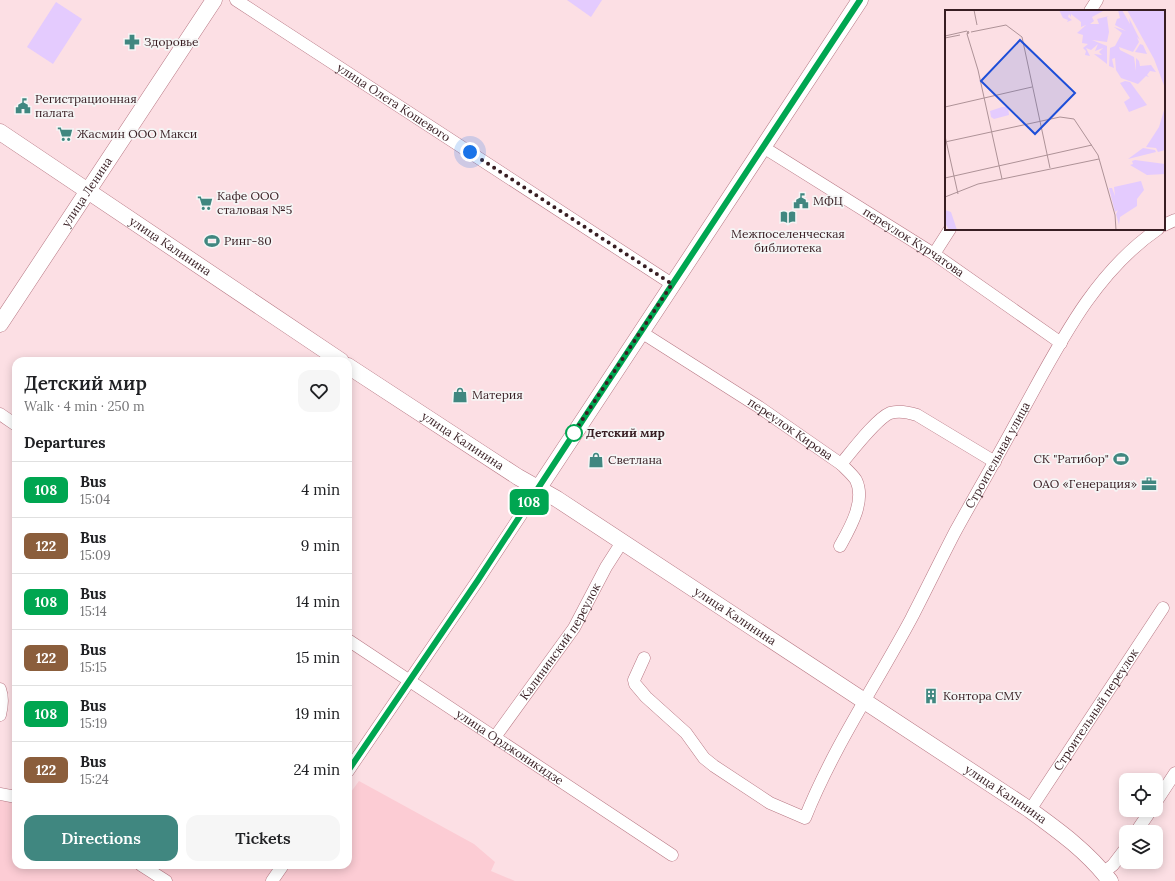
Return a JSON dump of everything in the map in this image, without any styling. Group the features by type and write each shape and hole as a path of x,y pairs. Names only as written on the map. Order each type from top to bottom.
{"street":[{"name":"улица Ленина","path":"0,324 214,0"},
{"name":"улица Олега Кошевого","path":"236,0 672,284"},
{"path":"352,765 411,681 860,0"},
{"path":"1091,10 1097,0"},
{"name":"улица Калинина","path":"0,132 334,357"},
{"name":"переулок Курчатова","path":"763,146 934,254 1061,343"},
{"path":"1165,225 1175,220"},
{"path":"934,254 949,230"},
{"name":"Строительная улица","path":"644,658 634,680 635,684 646,697 686,733 704,758 770,803 805,818 822,777 910,620 955,533 1061,343 1084,306 1104,279 1121,260 1146,237 1156,230"},
{"name":"переулок Кирова","path":"640,332 759,407 841,464 881,419 891,413 905,411 917,415 995,462"},
{"name":"улица Калинина","path":"352,369 538,489 557,499 1030,810 1067,837 1107,877"},
{"path":"0,414 12,422"},
{"path":"840,546 858,506 859,494 856,481 850,472 841,464"},
{"name":"Калининский переулок","path":"495,738 574,628 606,568 622,542"},
{"name":"Строительный переулок","path":"1030,810 1163,608"},
{"name":"улица Орджоникидзе","path":"352,643 672,855"},
{"path":"0,689 2,693 0,715"},
{"path":"1163,791 1175,772"},
{"path":"0,794 12,796"},
{"path":"1107,877 1119,857"},
{"path":"147,869 166,881"},
{"path":"272,881 280,869"}],"shaded area":[{"path":"567,0 602,0 591,17"},
{"path":"56,2 82,19 53,64 27,47"},
{"path":"359,781 474,844 495,862 491,871 515,881 0,881 0,801 12,793 12,869 352,869 352,791"}],"bus line":[{"name":"108","path":"352,765 411,681 860,0"}],"place":[{"name":"Здоровье","path":"132,42"},
{"name":"Регистрационная палата","path":"23,106"},
{"name":"Жасмин ООО Макси","path":"65,134"},
{"name":"МФЦ","path":"801,201"},
{"name":"Кафе ООО сталовая №5","path":"205,203"},
{"name":"Межпоселенческая библиотека","path":"788,217"},
{"name":"Ринг-80","path":"212,241"},
{"name":"Материя","path":"460,395"},
{"name":"Детский мир","path":"574,433"},
{"name":"СК \"Ратибор\"","path":"1121,459"},
{"name":"Светлана","path":"596,460"},
{"name":"ОАО «Генерация»","path":"1149,484"},
{"name":"Контора СМУ","path":"931,696"}],"route":[{"path":"470,152 672,284 573,434 574,433"}]}
